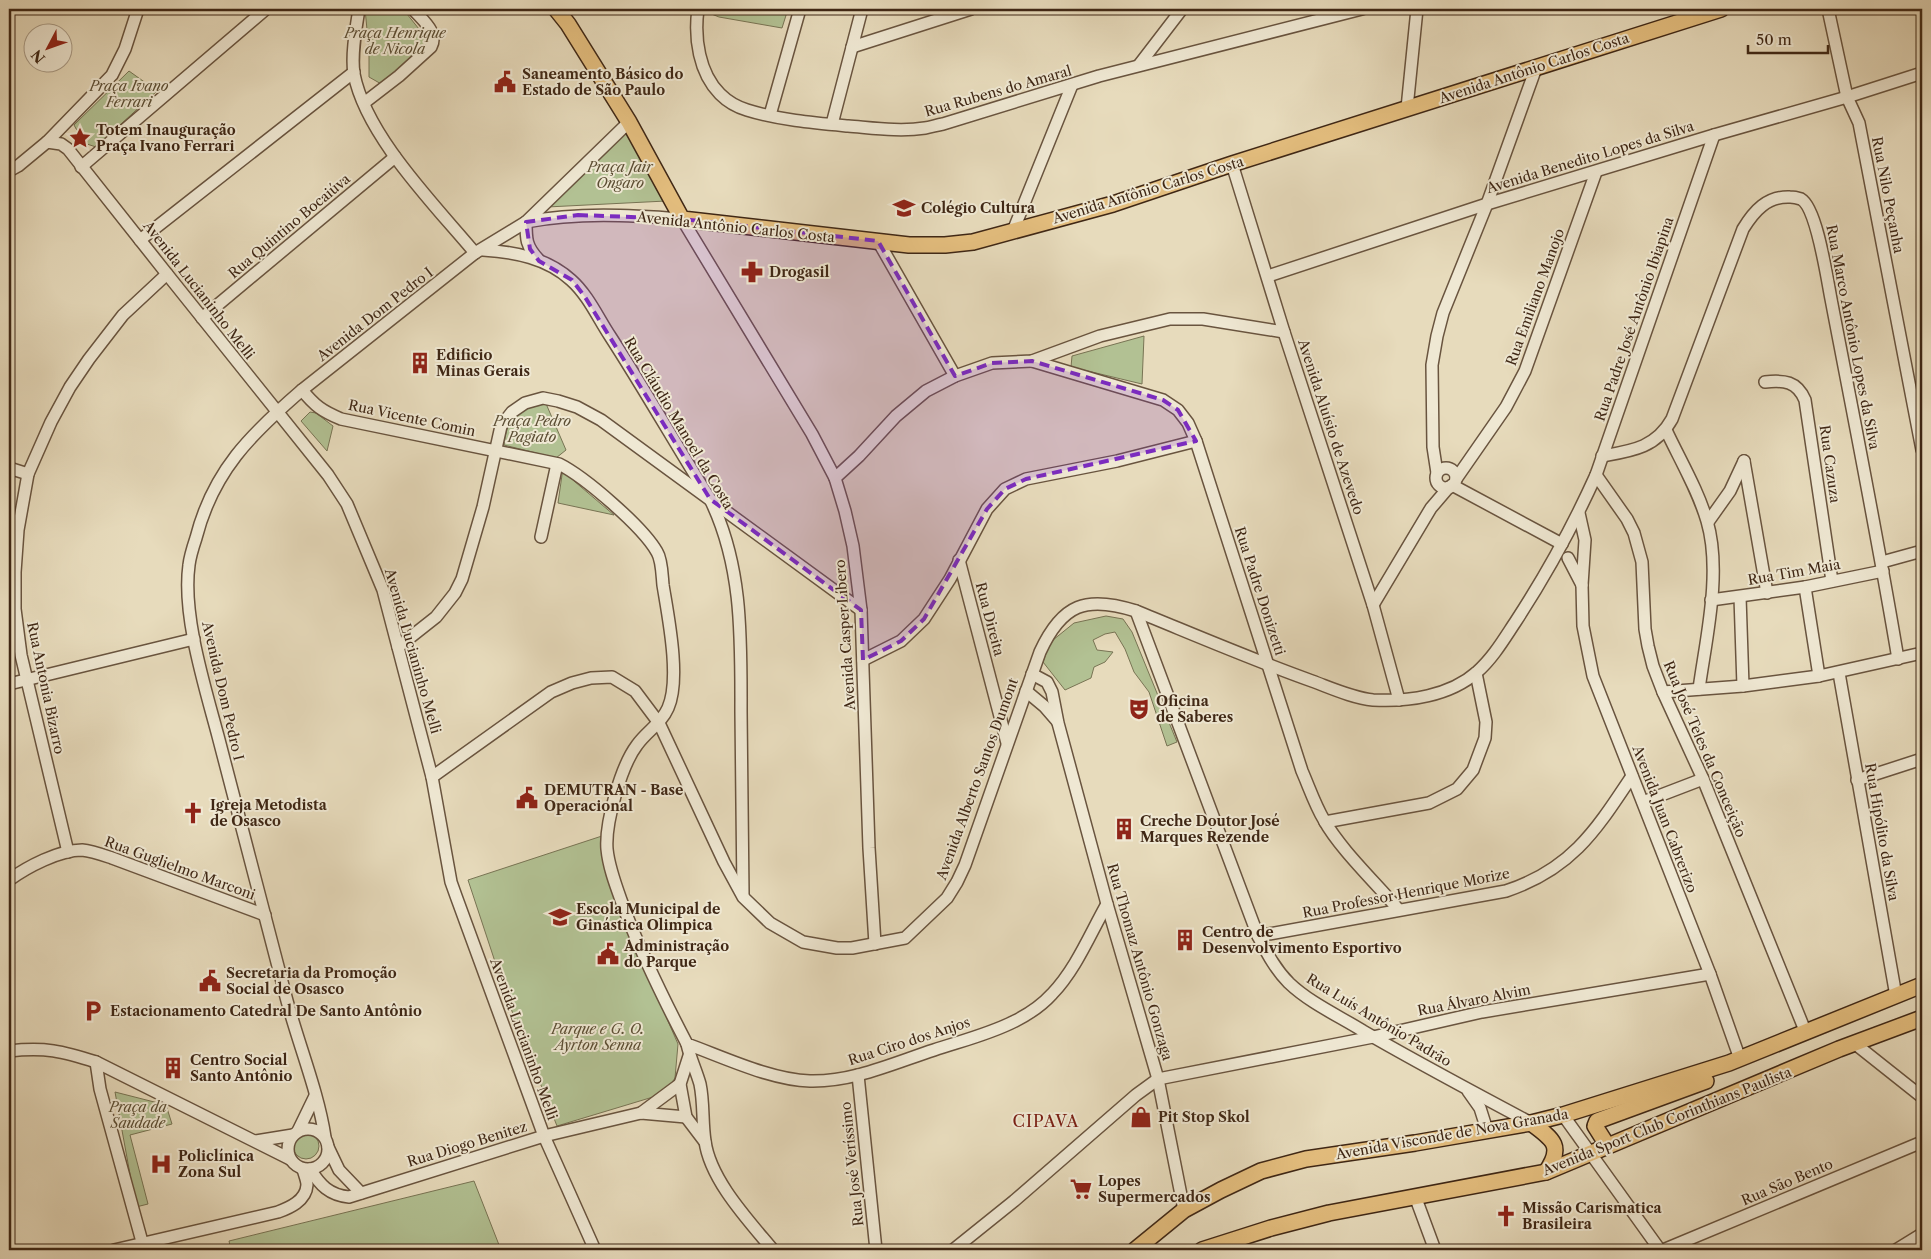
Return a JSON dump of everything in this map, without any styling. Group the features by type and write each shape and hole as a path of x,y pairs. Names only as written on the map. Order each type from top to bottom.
{"main road":[{"name":"Avenida Antônio Carlos Costa","path":"682,219 909,245 945,245 973,242 1113,204 1232,164 1722,9"},
{"path":"562,12 629,122 682,219"},
{"name":"Avenida Visconde de Nova Granada","path":"1135,1250 1184,1210 1244,1178 1279,1166 1306,1159 1531,1123 1563,1115 1734,1061 1922,985"},
{"name":"Avenida Sport Club Corinthians Paulista","path":"1202,1250 1271,1228 1329,1213 1546,1172 1854,1043 1922,1018"},
{"path":"1607,1145 1595,1126 1597,1120 1712,1078 1734,1061"},
{"path":"1531,1123 1547,1134 1554,1144 1555,1155 1546,1172"}],"street":[{"path":"9,171 47,142 112,75 125,49 138,9"},
{"path":"81,167 266,9"},
{"path":"359,9 354,72 364,103 395,157 479,251"},
{"path":"364,103 432,47 434,41 432,32 412,9"},
{"name":"Rua Rubens do Amaral","path":"698,9 696,24 698,46 703,66 713,85 721,95 734,105 770,115 867,128 924,128 1315,15 1362,9"},
{"path":"770,115 800,9"},
{"path":"832,124 862,9"},
{"path":"852,47 971,9"},
{"path":"1139,65 1182,9"},
{"path":"1407,108 1417,9"},
{"name":"Rua Nilo Peçanha","path":"1828,9 1847,97 1859,123 1922,450"},
{"path":"1536,68 1446,306 1437,336 1432,365 1433,440 1448,478 1468,493 1563,551 1585,560"},
{"path":"140,240 354,72"},
{"name":"Avenida Benedito Lopes da Silva","path":"1268,276 1486,204 1922,73"},
{"path":"1013,231 1072,85"},
{"path":"539,261 528,244 526,222 629,122"},
{"name":"Rua Padre José Antônio Ibiapina","path":"1579,513 1596,476 1714,135"},
{"name":"Avenida Lucianinho Melli","path":"47,142 61,144 68,149 328,475 346,504 383,590 432,777 452,882 544,1136 595,1250"},
{"name":"Rua Quintino Bocaiúva","path":"202,318 395,157"},
{"name":"Avenida Aluísio de Azevedo","path":"1232,164 1284,332 1373,605 1399,700"},
{"name":"Rua Emiliano Manojo","path":"1373,605 1448,478 1474,453 1506,407 1528,364 1596,172"},
{"name":"Rua Marco Antônio Lopes da Silva","path":"1602,456 1630,451 1644,446 1656,440 1666,430 1672,419 1742,229 1758,208 1771,199 1785,197 1801,199 1809,208 1815,220 1882,567"},
{"name":"Avenida Antônio Carlos Costa","path":"526,222 556,216 578,215 682,219"},
{"name":"Avenida Casper Líbero","path":"682,219 782,383 835,478 845,510 853,546 861,610 869,848 875,944"},
{"name":"Avenida Dom Pedro I","path":"326,1142 321,1114 265,915 206,691 194,639 189,597 188,566 211,494 236,454 277,412 302,390 479,251 526,222"},
{"path":"878,241 955,376"},
{"name":"Rua Cláudio Manoel da Costa","path":"479,251 508,252 539,261 555,268 572,280 585,297 710,499 720,520 732,562 741,638 743,897"},
{"name":"Rua Antonia Bizarro","path":"68,852 26,680 15,609 18,530 28,474 50,422 70,386 89,358 123,315 166,274"},
{"path":"835,478 860,456 896,416 926,391 955,376 992,363 1032,361 1100,336 1170,319 1203,319 1284,332"},
{"name":"Rua Padre Donizetti","path":"1032,361 1163,400 1178,410 1188,423 1196,441 1302,771 1324,822 1398,909"},
{"name":"Rua Cazuza","path":"1766,382 1786,381 1794,384 1805,400 1832,581"},
{"name":"Rua Vicente Comin","path":"302,390 314,405 341,419 557,464 574,472 642,530 658,553 672,640 673,689 669,707 659,723"},
{"path":"398,647 436,617 455,592 465,568 483,507 502,426 512,412 525,404 543,398 558,400 577,407 601,420 861,610"},
{"path":"1666,430 1708,522 1713,556 1711,600 1699,689"},
{"path":"863,660 901,641 914,630 936,602 986,509 1005,489 1026,479 1117,461 1196,441"},
{"path":"1708,522 1730,491 1744,461 1766,593"},
{"path":"541,537 557,464"},
{"path":"9,468 28,474"},
{"name":"Rua José Teles da Conceição","path":"1596,476 1627,519 1639,549 1648,646 1663,692 1703,779 1806,1033"},
{"name":"Avenida Alberto Santos Dumont","path":"432,777 550,692 591,678 612,677 635,691 659,723 724,862 743,897 770,923 803,942 837,948 852,948 905,938 947,898 958,882 1045,641 1063,616 1082,606 1114,604 1136,611 1268,665 1350,695 1372,700 1399,700 1438,693 1476,673 1498,649 1563,551 1570,529 1579,513"},
{"name":"Avenida Juan Cabrerizo","path":"1579,513 1585,540 1582,585 1583,626 1590,662 1601,696 1710,974 1734,1061"},
{"path":"1570,529 1585,540"},
{"name":"Avenida Juan Cabrerizo","path":"1563,551 1582,585"},
{"name":"Rua Tim Maia","path":"1711,600 1805,587 1832,581 1882,567 1922,551"},
{"name":"Rua Direita","path":"959,560 1008,744"},
{"path":"1882,567 1898,660"},
{"path":"1805,587 1819,676"},
{"path":"1740,597 1743,686"},
{"name":"Rua Luís Antônio Padrão","path":"1136,611 1258,936 1276,970 1306,996 1465,1088 1531,1123"},
{"path":"9,684 194,639"},
{"path":"1663,692 1743,686 1839,673 1922,653"},
{"path":"1324,822 1429,803 1457,789 1473,770 1485,738 1486,722 1476,673"},
{"name":"Rua Hipólito da Silva","path":"1839,673 1896,996"},
{"name":"Rua Thomaz Antônio Gonzaga","path":"1032,674 1043,679 1050,687 1107,904 1158,1079 1184,1210"},
{"name":"Rua Thomaz Antônio Gonzaga","path":"1026,691 1044,706 1058,723"},
{"path":"659,723 644,735 624,770 613,805 608,829 607,849 613,876 639,946 661,996 687,1044 689,1056 700,1084 705,1142 712,1165 725,1188 773,1250"},
{"path":"1857,780 1922,759"},
{"name":"Rua Professor Henrique Morize","path":"1258,936 1398,909 1506,891 1527,884 1561,864 1589,838 1602,822 1632,776"},
{"path":"1644,802 1703,779"},
{"name":"Rua Guglielmo Marconi","path":"9,880 27,868 68,852 81,850 112,858 265,915"},
{"name":"Rua Guglielmo Marconi","path":"9,870 27,868"},
{"name":"Rua Ciro dos Anjos","path":"687,1044 745,1066 792,1079 809,1081 858,1076 965,1040 1028,1014 1062,983 1107,904"},
{"name":"Rua Álvaro Alvim","path":"1158,1079 1482,1012 1710,974"},
{"path":"1854,1043 1922,1097"},
{"path":"9,1051 45,1049 68,1053 96,1062 256,1141 290,1159 294,1164 307,1169 321,1165 325,1160 326,1142"},
{"path":"689,1056 680,1084 686,1117 705,1142"},
{"path":"96,1062 100,1089 143,1247"},
{"name":"Rua José Veríssimo","path":"858,1076 876,1250"},
{"path":"953,1250 1014,1201 1136,1095 1158,1079"},
{"name":"Rua Diogo Benitez","path":"640,1113 680,1084"},
{"name":"Rua Luís Antônio Padrão","path":"1465,1088 1480,1108 1487,1130"},
{"path":"290,1159 288,1147 315,1096"},
{"name":"Rua Diogo Benitez","path":"307,1169 321,1185 335,1194 349,1198 544,1136 640,1113 686,1117"},
{"path":"1563,1115 1662,1250"},
{"path":"256,1141 310,1128 316,1130 326,1142 338,1170 361,1193"},
{"name":"Rua São Bento","path":"1662,1250 1922,1142"},
{"path":"114,1250 143,1247 291,1207 300,1200 305,1192 307,1169"},
{"path":"1415,1196 1435,1250"},
{"path":"1896,1250 1922,1234"}],"highlighted area":[{"path":"578,215 682,219 878,241 955,376 992,363 1032,361 1163,400 1178,410 1196,441 1026,479 1005,489 987,509 924,619 901,641 863,660 861,610 710,499 585,297 572,280 539,261 530,249 526,222"}],"green space":[{"name":"Praça Henrique de Nicola","path":"365,9 403,9 427,39 426,46 383,85 369,77 369,50"},
{"path":"710,9 788,9 782,28 719,17 709,13"},
{"name":"Praça Ivano Ferrari","path":"129,71 157,91 96,147 84,143 74,125"},
{"name":"Praça Jair Ongaro","path":"628,130 666,201 547,207"},
{"path":"1144,336 1142,384 1071,367 1072,356"},
{"name":"Praça Pedro Pagiato","path":"544,399 566,450 556,458 504,445 511,421 521,412"},
{"path":"310,412 316,413 333,426 327,451 301,421"},
{"path":"563,468 574,481 614,515 558,503"},
{"path":"1106,616 1123,619 1132,632 1177,742 1167,746 1149,692 1134,672 1125,649 1115,632 1105,634 1093,640 1097,650 1113,652 1105,662 1094,667 1091,678 1065,690 1043,662 1053,640 1074,623"},
{"name":"Parque e G. O. Ayrton Senna","path":"608,834 605,852 657,996 678,1044 675,1078 668,1088 653,1097 557,1126 508,1001 468,880"},
{"name":"Praça da Saudade","path":"115,1092 166,1105 172,1124 130,1135 148,1204 136,1207"},
{"path":"306,1133 315,1137 319,1146 315,1155 306,1159 297,1155 293,1146 297,1137"},
{"path":"474,1181 501,1250 231,1250 229,1241"}],"place":[{"name":"Saneamento Básico do Estado de São Paulo","path":"505,82"},
{"name":"Totem Inauguração Praça Ivano Ferrari","path":"80,138"},
{"name":"Colégio Cultura","path":"904,208"},
{"name":"Drogasil","path":"752,272"},
{"name":"Edificio Minas Gerais","path":"420,363"},
{"name":"Oficina de Saberes","path":"1139,709"},
{"name":"DEMUTRAN - Base Operacional","path":"527,798"},
{"name":"Igreja Metodista de Osasco","path":"193,813"},
{"name":"Creche Doutor José Marques Rezende","path":"1124,829"},
{"name":"Escola Municipal de Ginástica Olimpica","path":"560,917"},
{"name":"Centro de Desenvolvimento Esportivo","path":"1185,940"},
{"name":"Administração do Parque","path":"608,954"},
{"name":"Secretaria da Promoção Social de Osasco","path":"210,981"},
{"name":"Estacionamento Catedral De Santo Antônio","path":"93,1011"},
{"name":"Centro Social Santo Antônio","path":"173,1068"},
{"name":"Pit Stop Skol","path":"1141,1117"},
{"name":"Policlínica Zona Sul","path":"161,1164"},
{"name":"Lopes Supermercados","path":"1081,1189"},
{"name":"Missão Carismatica Brasileira","path":"1506,1216"}],"district":[{"name":"CIPAVA","path":"1046,1121"}]}
